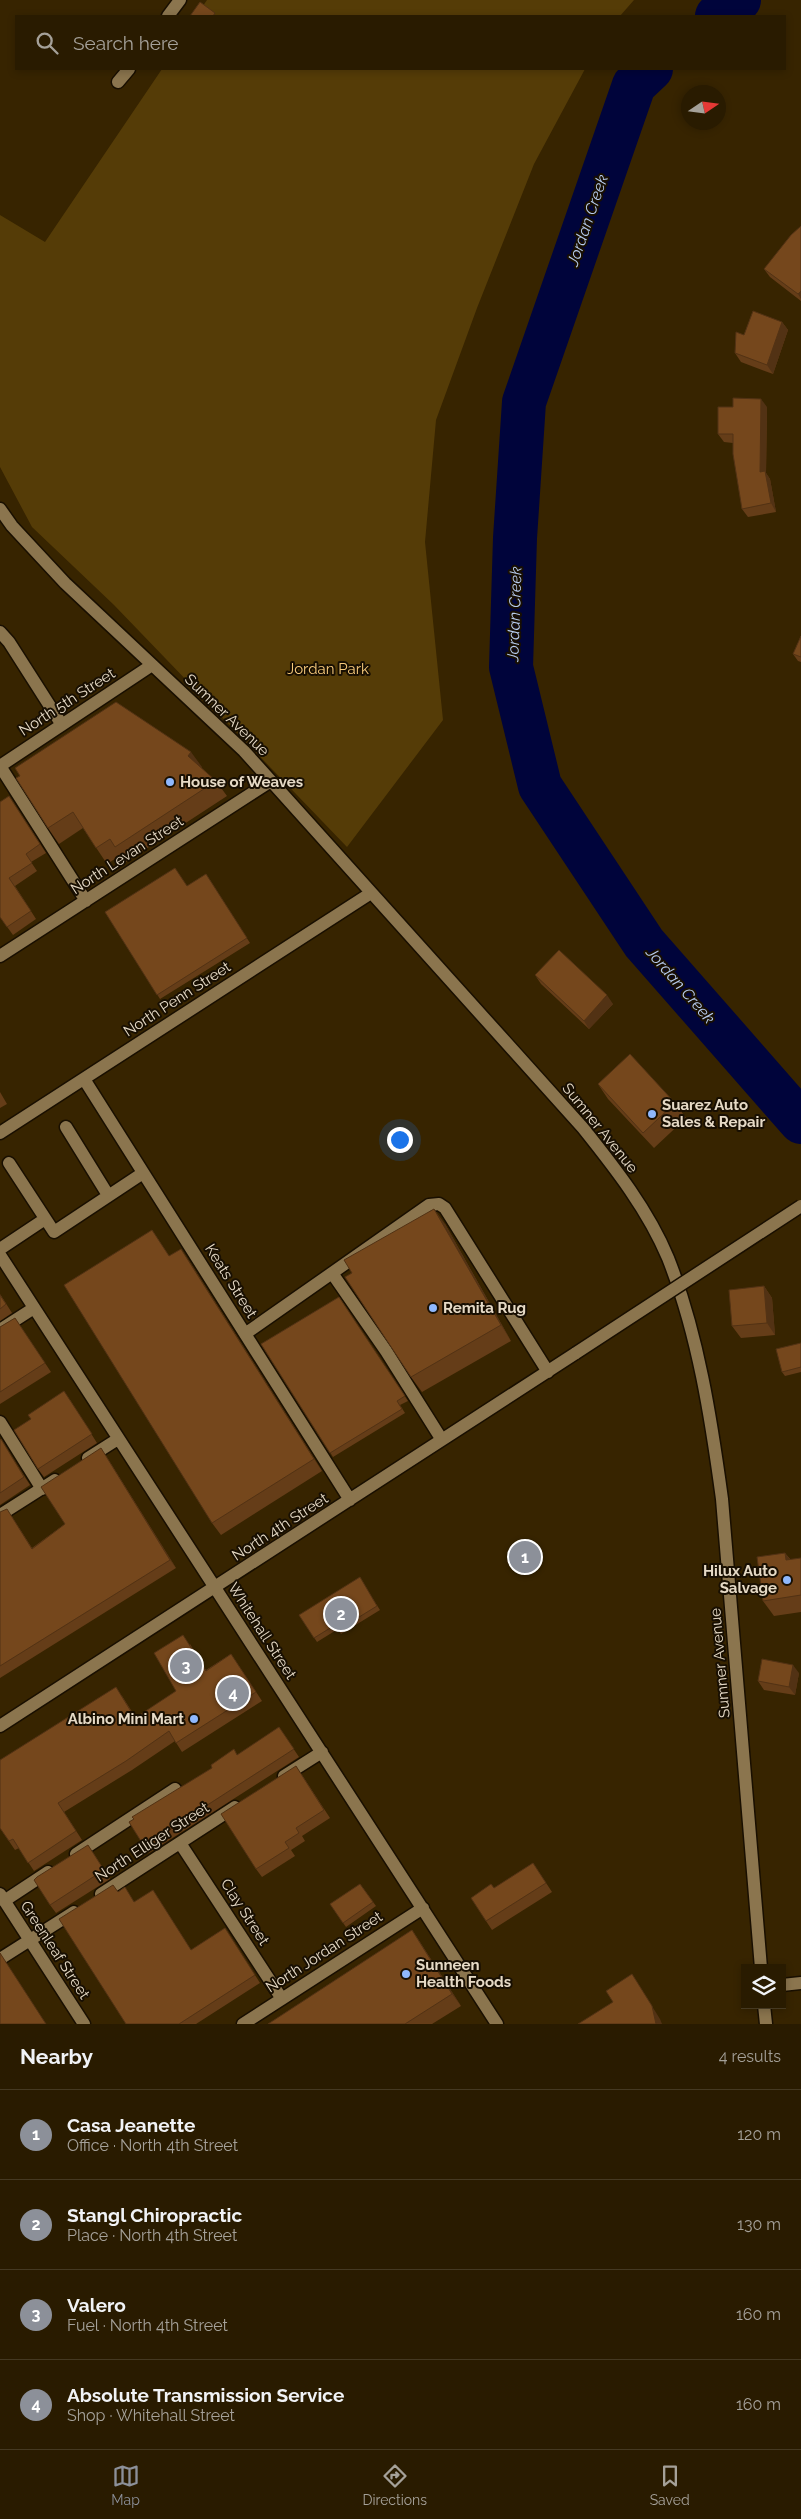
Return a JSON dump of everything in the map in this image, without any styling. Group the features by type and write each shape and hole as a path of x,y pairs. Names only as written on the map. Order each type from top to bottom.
{"street":[{"path":"169,15 180,0"},
{"path":"118,82 128,70"},
{"name":"Sumner Avenue","path":"0,509 12,526 65,582 244,750 588,1135 631,1192 667,1257 686,1310 699,1365 712,1424 722,1498 760,1964"},
{"path":"0,515 12,526"},
{"path":"0,632 9,642 62,725"},
{"name":"North 5th Street","path":"0,766 152,665"},
{"path":"0,766 86,901"},
{"name":"North Levan Street","path":"0,956 271,781"},
{"name":"North Penn Street","path":"0,1132 371,893"},
{"name":"Keats Street","path":"84,1079 350,1500"},
{"path":"66,1128 108,1195"},
{"path":"10,1163 54,1232 143,1173"},
{"path":"245,1334 429,1205 438,1204 445,1208 548,1372"},
{"name":"North 4th Street","path":"0,1726 801,1206"},
{"path":"0,1249 45,1219"},
{"name":"Whitehall Street","path":"0,1255 498,2024"},
{"path":"332,1273 386,1351 442,1440"},
{"path":"0,1330 34,1308"},
{"path":"0,1422 42,1489"},
{"path":"80,1464 118,1438"},
{"path":"0,1516 65,1474"},
{"path":"272,1784 322,1752"},
{"path":"2,1897 175,1790"},
{"name":"North Elliger Street","path":"0,1959 246,1800"},
{"name":"Clay Street","path":"180,1843 282,1998"},
{"name":"Greenleaf Street","path":"2,1897 84,2024"},
{"name":"North Jordan Street","path":"243,2024 423,1908"},
{"path":"786,1985 801,1983"},
{"path":"764,2009 766,2024"}],"green space":[{"path":"207,0 634,0 621,15 197,15"},
{"name":"Jordan Park","path":"161,70 584,70 534,164 477,308 436,420 425,542 443,720 347,847 114,605 32,527 0,467 0,215 45,242"}],"building":[{"path":"200,2 215,13 214,15 191,15"},
{"path":"801,226 801,291 798,294 764,269 791,235"},
{"path":"753,311 782,322 767,365 735,353 736,332 744,335"},
{"path":"733,398 761,399 760,472 765,471 771,503 742,509 733,454 733,434 718,434 718,407 733,407"},
{"path":"801,636 801,657 793,654"},
{"path":"116,702 191,752 188,756 216,781 115,847 110,839 96,848 73,812 48,828 16,778 20,776 15,768"},
{"path":"9,796 40,844 26,854 32,863 9,878 31,911 7,927 0,917 0,802"},
{"path":"175,868 187,886 206,874 247,938 157,995 105,912"},
{"path":"559,950 607,995 584,1021 535,975"},
{"name":"Suarez Auto Sales & Repair","path":"630,1054 675,1103 643,1133 598,1084"},
{"name":"Remita Rug","path":"434,1209 501,1325 411,1377 345,1277 352,1273 344,1260"},
{"path":"152,1230 169,1256 181,1249 314,1459 212,1523 64,1285"},
{"path":"764,1286 767,1323 732,1326 729,1290"},
{"path":"0,1295 6,1304 0,1309"},
{"path":"339,1297 405,1396 397,1401 402,1409 330,1453 261,1344"},
{"path":"15,1318 45,1363 0,1392 0,1327"},
{"path":"801,1343 801,1367 782,1372 776,1349"},
{"path":"64,1391 92,1434 38,1469 14,1430 31,1419 28,1415"},
{"path":"0,1440 24,1477 0,1493"},
{"path":"101,1448 170,1560 0,1666 0,1512 7,1509 32,1549 65,1524 41,1487"},
{"path":"785,1553 786,1560 801,1558 801,1595 763,1601 757,1557"},
{"path":"360,1577 377,1606 338,1630 335,1625 314,1638 299,1615"},
{"path":"183,1635 206,1671 231,1654 256,1692 176,1743 169,1731 126,1761 58,1803 76,1831 28,1863 13,1839 9,1841 0,1828 0,1760 116,1687 135,1718 176,1691 154,1653"},
{"path":"762,1659 793,1665 789,1687 758,1681"},
{"path":"279,1727 294,1749 144,1846 129,1822 134,1819 132,1817 212,1768 211,1765 234,1749 237,1755"},
{"path":"296,1766 324,1810 296,1828 299,1833 285,1842 289,1848 256,1869 221,1814"},
{"path":"88,1845 104,1870 50,1905 34,1880"},
{"path":"533,1863 546,1883 486,1921 471,1898 491,1884 494,1888"},
{"path":"360,1884 373,1902 343,1923 330,1904"},
{"path":"113,1885 118,1892 125,1887 134,1902 153,1890 191,1950 225,1928 255,1975 179,2024 126,2024 59,1919"},
{"name":"Sunneen Health Foods","path":"412,1930 452,1994 405,2024 268,2024"},
{"path":"0,1953 46,2024 0,2024"},
{"path":"632,1974 652,2006 656,2024 578,2024 613,2002 606,1991"}],"waterway":[{"name":"Jordan Creek","path":"718,15 739,0"},
{"name":"Jordan Creek","path":"650,70 634,85 524,402 515,538 511,667 540,786 644,943 801,1122"}],"place":[{"name":"House of Weaves","path":"170,782"},
{"name":"Suarez Auto Sales & Repair","path":"652,1114"},
{"name":"Remita Rug","path":"433,1308"},
{"name":"Casa Jeanette","path":"525,1557"},
{"name":"Hilux Auto Salvage","path":"787,1580"},
{"name":"Stangl Chiropractic","path":"341,1614"},
{"name":"Valero","path":"186,1666"},
{"name":"Absolute Transmission Service","path":"233,1693"},
{"name":"Albino Mini Mart","path":"194,1719"},
{"name":"Sunneen Health Foods","path":"406,1974"}]}
